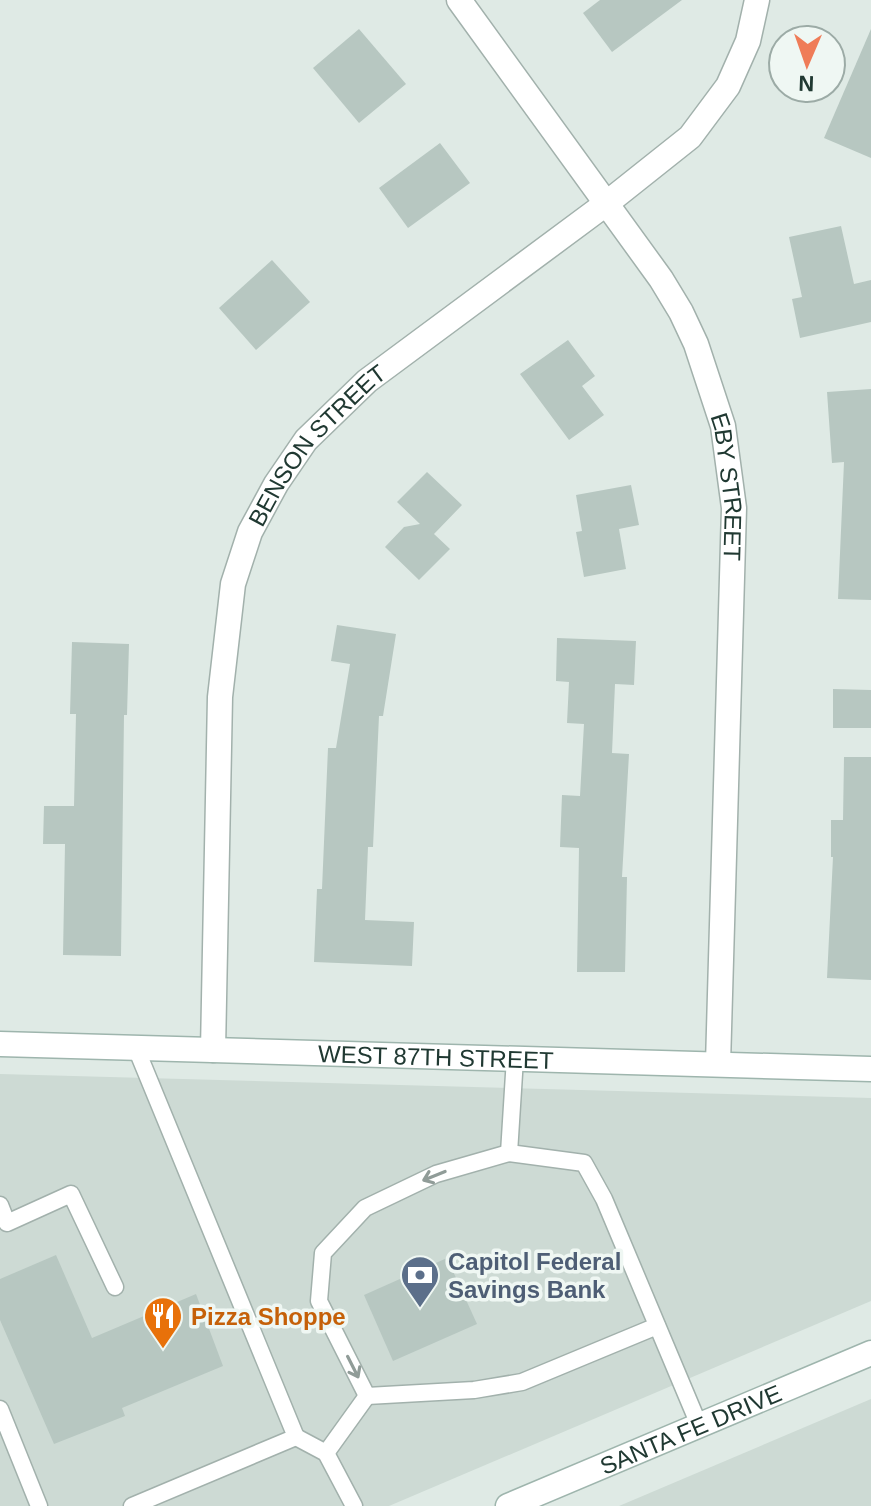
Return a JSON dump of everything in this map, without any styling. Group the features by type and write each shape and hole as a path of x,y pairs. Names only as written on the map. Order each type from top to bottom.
{"street":[{"path":"459,0 607,203 690,137 728,86 748,41 757,0"},
{"name":"BENSON STREET","path":"213,1050 220,697 233,584 250,532 276,484 306,440 367,381 607,203"},
{"name":"EBY STREET","path":"607,203 661,279 696,344 723,426 730,466 734,508 718,1064"},
{"name":"WEST 87TH STREET","path":"0,1044 871,1069"},
{"name":"SANTA FE DRIVE","path":"508,1506 871,1353"}],"lane":[{"path":"136,1048 296,1437 326,1453 354,1506"},
{"path":"509,1153 515,1058"},
{"path":"367,1396 319,1301 323,1253 365,1208 436,1174 509,1153 584,1163 604,1199 699,1425"},
{"path":"0,1205 7,1223 71,1194 115,1287"},
{"path":"367,1396 474,1390 522,1382 657,1326"},
{"path":"326,1453 367,1396"},
{"path":"0,1409 39,1506"},
{"path":"132,1506 296,1437"}],"shaded area":[{"path":"0,1074 871,1098 871,1301 389,1506 0,1506"},
{"path":"871,1399 871,1506 619,1506"}],"building":[{"path":"600,0 682,0 612,52 583,13"},
{"path":"359,29 406,84 359,123 313,68"},
{"path":"871,29 871,158 824,138 839,104 847,104 847,85"},
{"path":"440,143 470,183 408,228 379,188"},
{"path":"841,226 854,284 871,280 871,322 800,338 792,299 802,297 789,237"},
{"path":"272,260 310,302 256,350 219,308"},
{"path":"568,340 595,376 582,386 604,415 569,440 520,374"},
{"path":"871,389 871,600 838,599 844,462 832,463 827,392"},
{"path":"427,472 462,505 434,534 450,549 419,580 385,547 404,527 420,524 397,502"},
{"path":"631,485 639,525 619,529 626,569 584,577 576,532 582,531 576,495"},
{"path":"337,625 396,634 383,716 379,716 373,847 368,847 365,920 414,922 412,966 314,962 317,889 322,889 328,748 336,748 350,664 331,661"},
{"path":"557,638 636,641 634,685 615,684 612,753 629,754 622,877 627,877 625,972 577,972 579,848 560,847 562,795 580,796 584,724 567,723 569,682 556,681"},
{"path":"72,642 129,644 127,715 124,715 121,956 63,955 65,844 43,844 44,806 74,806 76,714 70,714"},
{"path":"833,689 871,690 871,728 833,728"},
{"path":"844,757 871,757 871,980 827,978 833,857 831,820 843,820"},
{"path":"56,1255 92,1338 196,1294 223,1366 122,1408 125,1416 54,1444 0,1320 0,1279"},
{"name":"Capitol Federal Savings Bank","path":"447,1258 477,1324 393,1361 364,1295"}],"place":[{"name":"Capitol Federal Savings Bank","path":"420,1309"},
{"name":"Pizza Shoppe","path":"163,1350"}]}
